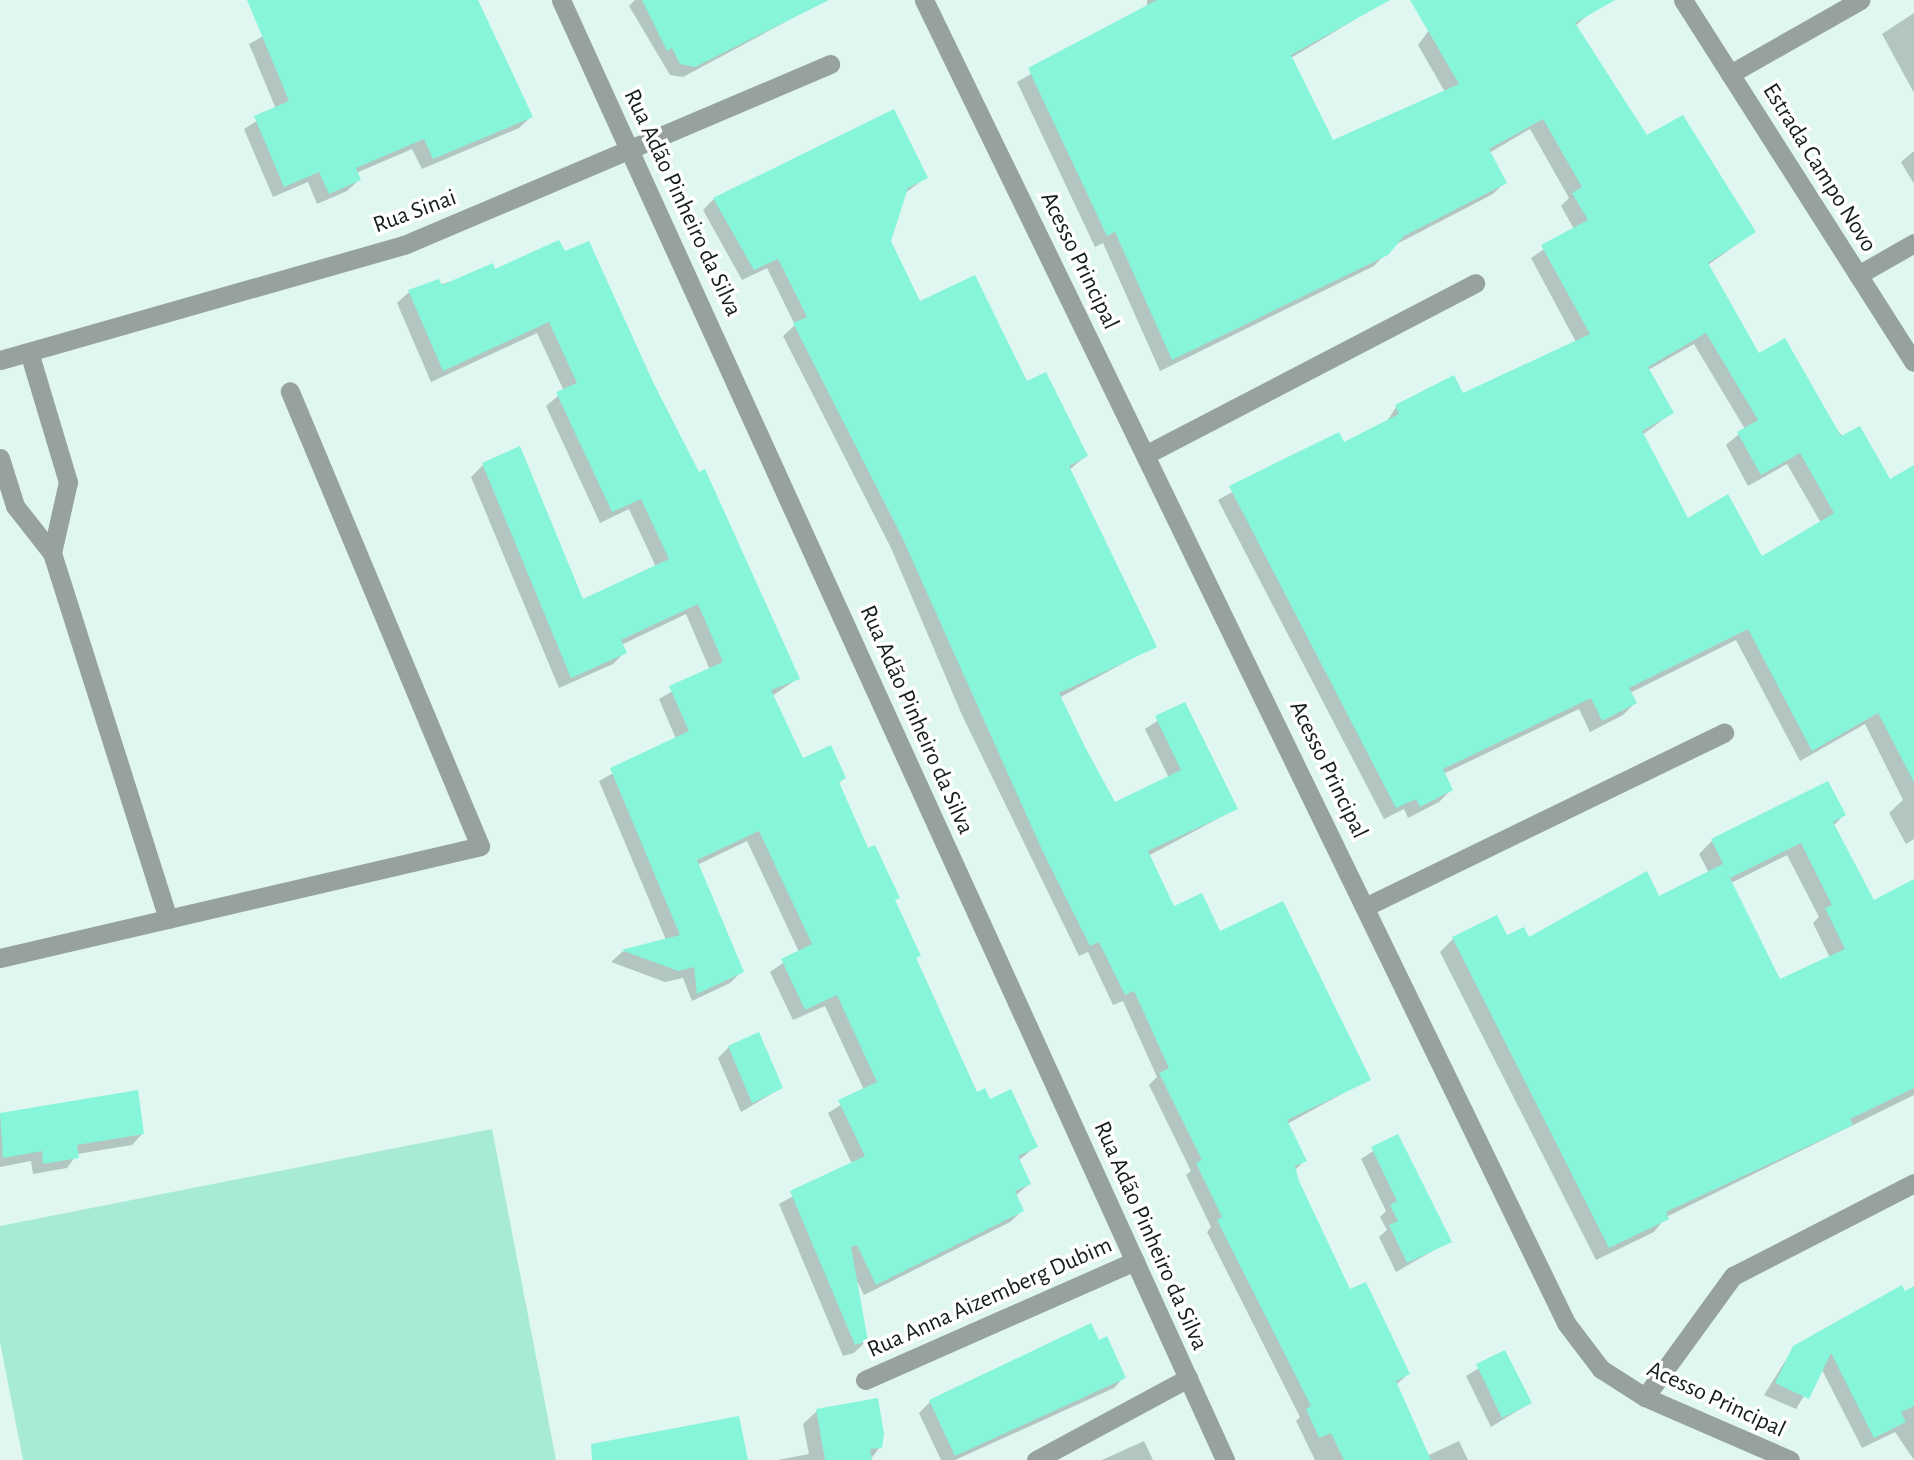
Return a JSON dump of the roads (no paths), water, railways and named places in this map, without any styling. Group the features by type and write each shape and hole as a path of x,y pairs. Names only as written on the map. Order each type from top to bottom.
{"street":[{"name":"Rua Adão Pinheiro da Silva","path":"561,0 1226,1460"},
{"name":"Estrada Campo Novo","path":"1683,0 1914,362"},
{"path":"1730,74 1860,0"},
{"name":"Acesso Principal","path":"927,1 1367,906 1566,1323 1601,1369 1645,1397 1790,1460"},
{"name":"Rua Sinai","path":"0,360 404,245 632,152 830,64"},
{"path":"1858,275 1914,243"},
{"path":"1147,454 1475,283"},
{"path":"29,352 68,482 51,553"},
{"path":"0,958 480,846 290,391"},
{"path":"0,458 15,506 51,553 168,919"},
{"path":"1367,906 1724,733"},
{"path":"1645,1397 1733,1276 1914,1184"},
{"name":"Rua Anna Aizemberg Dubim","path":"865,1381 1135,1261"},
{"path":"1036,1460 1188,1378"}]}
